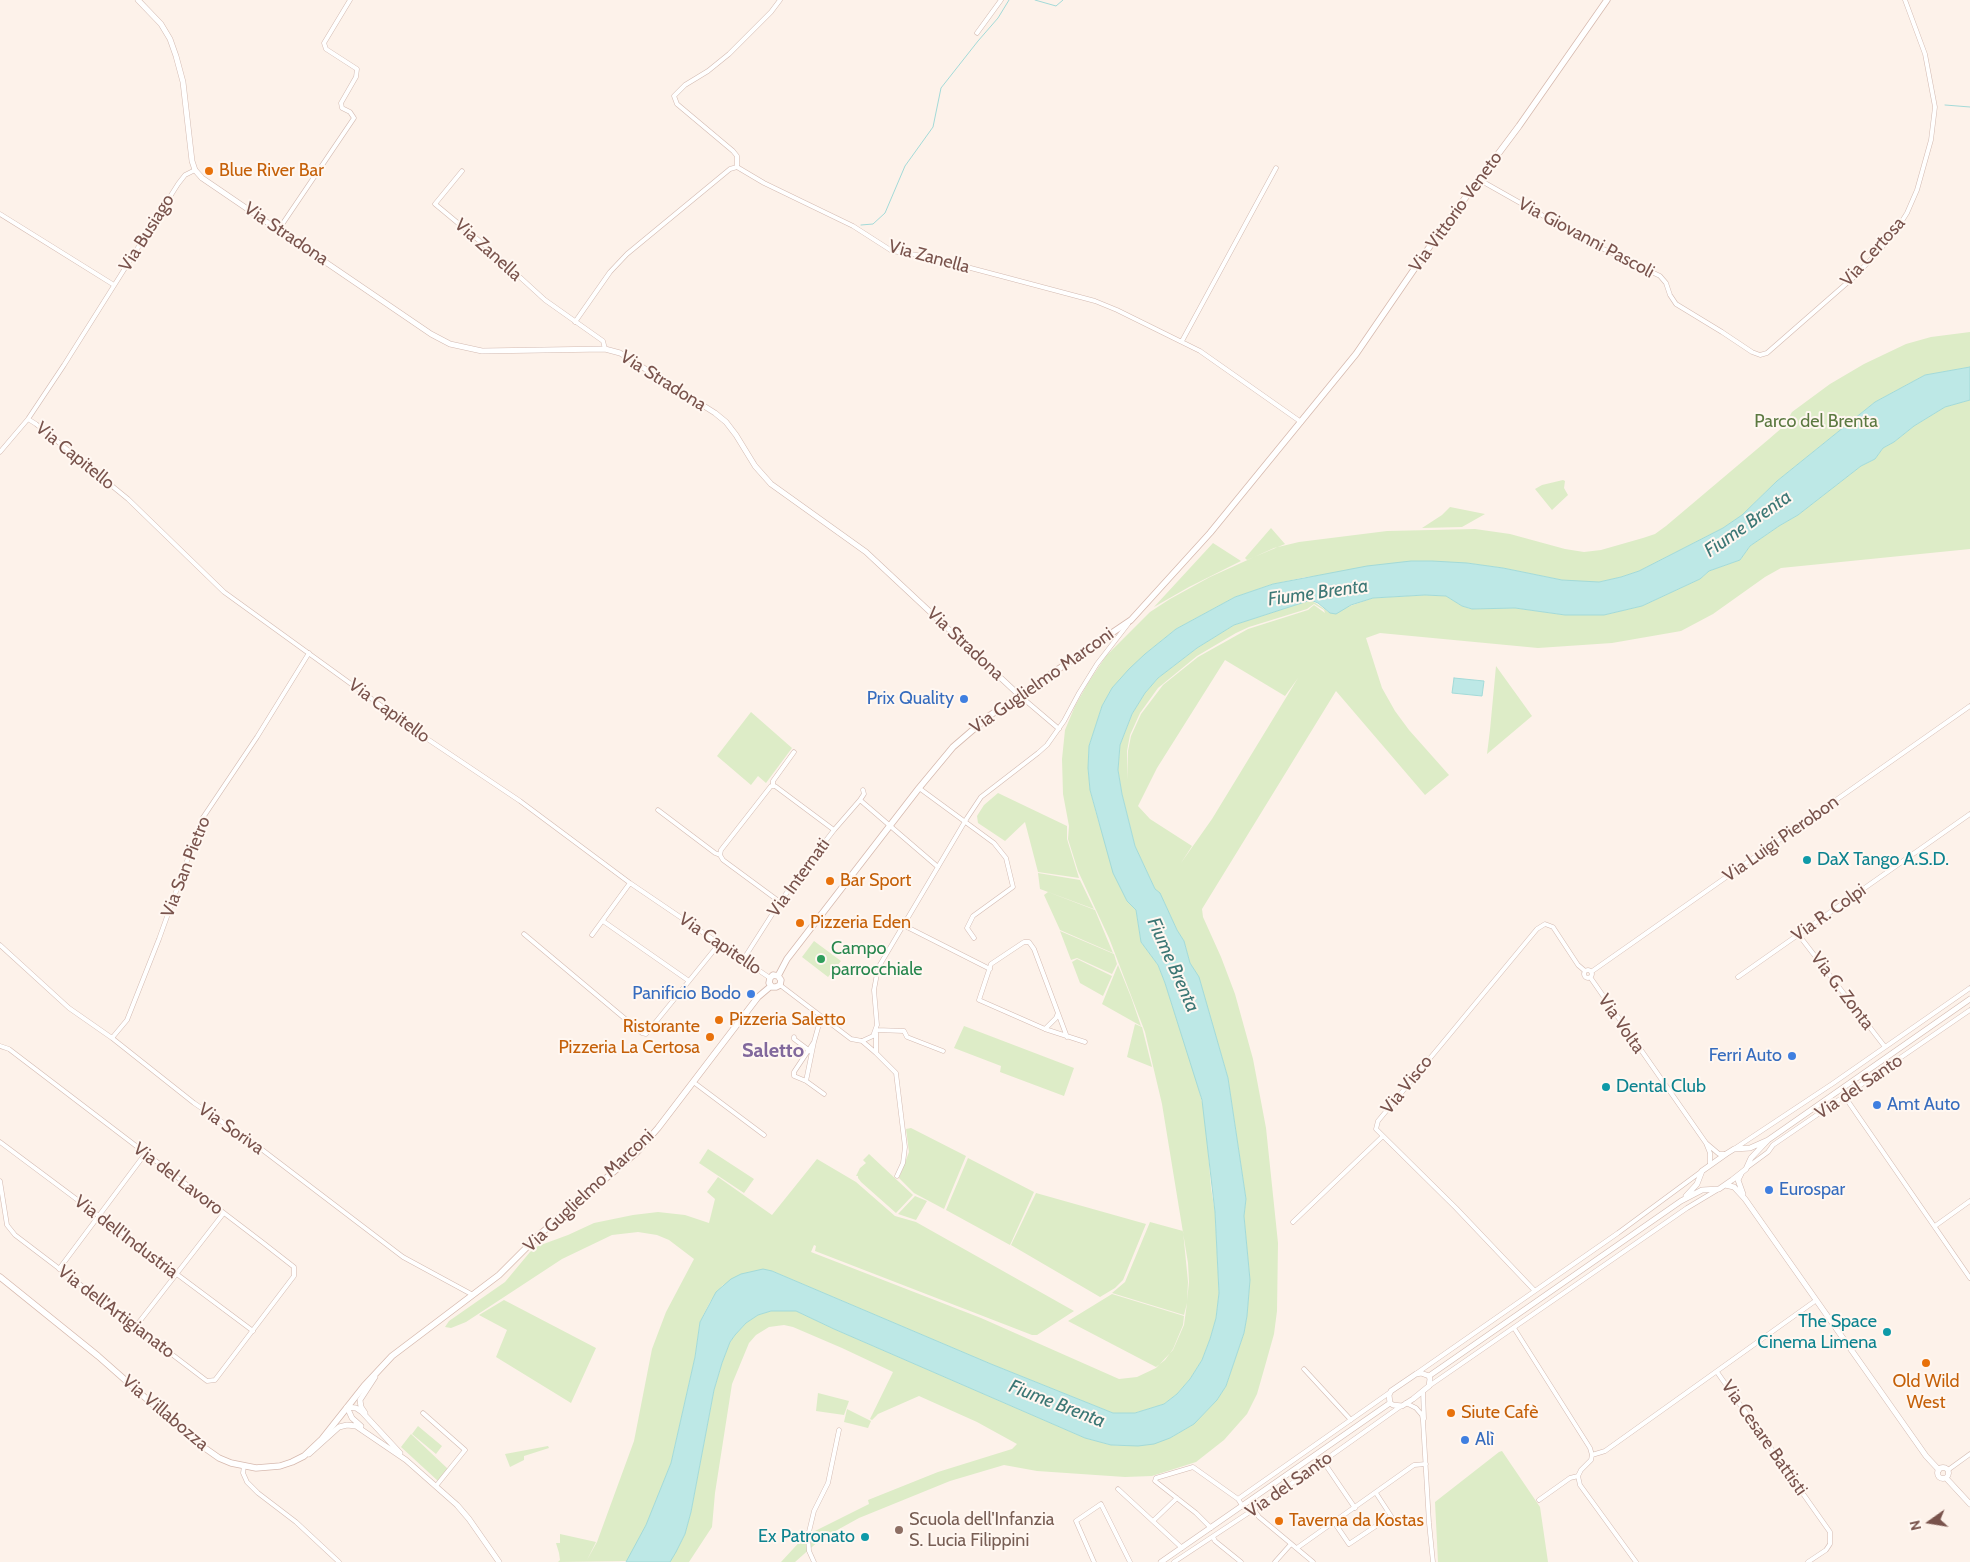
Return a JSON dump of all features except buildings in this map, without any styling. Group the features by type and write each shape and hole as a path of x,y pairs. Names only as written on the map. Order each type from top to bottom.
{"main road":[{"name":"Via Vittorio Veneto","path":"1301,422 1356,354 1478,179 1535,103 1607,0"},
{"name":"Via Guglielmo Marconi","path":"778,976 787,959 940,762 970,732 1130,620 1210,533 1301,422"},
{"path":"773,975 778,976 781,980 780,985 775,988 769,983 770,978 773,975"},
{"name":"Via Guglielmo Marconi","path":"473,1296 509,1266 557,1219 637,1152 658,1128 758,997 771,986"},
{"name":"Via Villabozza","path":"0,1277 98,1356 192,1439 219,1458 244,1466 262,1468 280,1466 304,1456 322,1439 379,1370 415,1338 473,1296"}],"street":[{"path":"138,0 161,24 170,39 176,56 183,82 192,161 195,170"},
{"path":"279,229 354,118 350,112 342,108 341,103 358,74 357,69 326,49 324,43 350,0"},
{"path":"575,322 610,272 627,254 730,169 737,167 737,156 733,151 677,104 674,96 685,85 708,71 729,54 771,12 780,0"},
{"path":"977,33 1002,0"},
{"name":"Via Certosa","path":"1760,355 1767,353 1781,342 1855,276 1895,232 1907,213 1917,190 1931,140 1935,107 1925,54 1905,0"},
{"name":"Via Zanella","path":"737,167 779,191 846,222 892,251 929,258 1095,302 1124,313 1182,341 1210,358 1301,422"},
{"path":"1182,341 1276,168"},
{"name":"Via Stradona","path":"195,170 202,178 431,334 450,344 488,352 604,349 620,353 715,413 726,422 754,466 771,484 866,552 1019,696 1059,729"},
{"name":"Via Busiago","path":"0,452 28,419 178,184 185,175 195,170"},
{"name":"Via Zanella","path":"462,171 435,204 488,248 545,300 603,342 604,349"},
{"name":"Via Giovanni Pascoli","path":"1478,179 1593,244 1660,276 1666,283 1676,304 1752,352 1760,355"},
{"path":"0,214 114,285"},
{"name":"Via Capitello","path":"28,419 128,499 224,592 423,736 520,801 630,883 770,978"},
{"path":"876,1053 874,990 876,972 903,925 982,797 1038,754 1059,729 1097,664 1130,620"},
{"name":"Via San Pietro","path":"112,1038 129,1013 159,939 202,819 257,737 309,654"},
{"name":"Via Luigi Pierobon","path":"1591,972 1970,706"},
{"path":"773,785 773,781 794,752"},
{"path":"773,785 834,830"},
{"path":"720,854 768,787 773,785"},
{"path":"919,788 999,847 1006,858 1014,884 1011,889 973,916 967,928 974,938"},
{"name":"Via Internati","path":"743,960 780,902 834,830 860,800 864,794 863,790"},
{"path":"860,800 938,867"},
{"path":"658,810 715,854 720,854"},
{"name":"Via R. Colpi","path":"1738,977 1970,814"},
{"path":"720,854 723,860 780,902"},
{"path":"592,935 630,883"},
{"path":"603,921 689,981"},
{"name":"Via Visco","path":"1534,1290 1376,1129 1378,1121 1537,929 1545,924 1553,927"},
{"path":"903,925 990,969"},
{"name":"Via Volta","path":"1553,927 1578,965 1585,971 1584,976 1590,977 1706,1143"},
{"path":"524,934 642,1033 646,1034 719,944"},
{"name":"Via G. Zonta","path":"1798,934 1885,1047"},
{"path":"1067,1037 1034,949 1028,942 1024,942 991,964 978,1000 1045,1029 1067,1037 1085,1042"},
{"name":"Via Soriva","path":"0,945 62,1002 112,1038 194,1103 256,1145 403,1257 473,1296"},
{"path":"1585,971 1591,972"},
{"name":"Via Volta","path":"1590,977 1591,972"},
{"path":"780,985 845,1036 857,1041 869,1039 876,1031 904,1031 907,1037 944,1051"},
{"name":"Via del Santo","path":"1238,1499 1618,1233 1726,1154 1759,1134 1970,988"},
{"path":"1749,1166 1751,1158 1768,1140 1970,999"},
{"path":"1952,1000 1958,1008"},
{"name":"Via del Santo","path":"1174,1562 1254,1510 1429,1386 1687,1208 1742,1173 1774,1145 1970,1010"},
{"path":"1045,1029 1056,1018 1058,1013"},
{"path":"821,1017 810,1051 794,1072 794,1076 806,1081 824,1094"},
{"path":"794,1037 794,1039 810,1051"},
{"path":"862,1041 896,1073 905,1147 897,1176"},
{"name":"Via del Lavoro","path":"0,1046 9,1049 294,1268 294,1276 253,1331"},
{"path":"806,1081 810,1051"},
{"path":"696,1084 764,1135"},
{"path":"1821,1091 1826,1099"},
{"path":"1845,1097 1970,1278"},
{"path":"1293,1222 1383,1136"},
{"path":"1734,1149 1745,1150 1768,1140"},
{"name":"Via dell'Industria","path":"0,1142 253,1331"},
{"path":"1706,1143 1719,1154 1726,1154"},
{"path":"1706,1143 1710,1154 1710,1166"},
{"path":"1745,1150 1751,1158"},
{"path":"59,1268 145,1154"},
{"path":"1428,1376 1681,1201 1700,1179 1702,1171"},
{"path":"1742,1173 1738,1180 1745,1199"},
{"path":"1700,1179 1707,1190"},
{"name":"Via dell'Artigianato","path":"0,1181 4,1216 10,1231 207,1381 215,1380 253,1331"},
{"path":"1724,1185 1734,1187 1745,1199 1815,1301 1926,1456 1939,1470 1940,1477 1946,1478 1970,1504"},
{"name":"Via del Santo","path":"1681,1201 1696,1192 1719,1188"},
{"path":"1935,1226 1970,1201"},
{"path":"136,1326 223,1214"},
{"path":"1556,1288 1562,1295"},
{"path":"1718,1372 1815,1301"},
{"path":"1514,1328 1590,1448 1591,1460 1578,1476 1580,1484 1636,1562"},
{"path":"1458,1356 1463,1363"},
{"path":"1304,1369 1351,1420"},
{"path":"369,1419 361,1407 360,1400 379,1370"},
{"name":"Via Cesare Battisti","path":"1592,1455 1605,1451 1718,1372 1830,1532 1830,1544 1826,1550 1808,1562"},
{"path":"1416,1374 1421,1373 1428,1376 1430,1380 1429,1386"},
{"path":"1390,1403 1391,1391"},
{"path":"1423,1391 1423,1421 1433,1562"},
{"path":"1390,1403 1416,1408 1420,1412 1423,1421"},
{"path":"1162,1562 1390,1403"},
{"path":"347,1407 356,1408 369,1419 406,1460"},
{"path":"347,1407 352,1418 371,1435"},
{"path":"423,1413 466,1450 436,1486"},
{"path":"304,1456 314,1450 332,1432 348,1424 356,1426 406,1460 457,1505 499,1562"},
{"path":"814,1562 808,1544 808,1536 814,1511 828,1483 839,1430"},
{"path":"1948,1470 1970,1454"},
{"path":"1323,1461 1355,1508"},
{"name":"Via del Santo","path":"1287,1464 1292,1472"},
{"path":"1297,1548 1417,1464 1426,1464"},
{"path":"244,1466 243,1473 247,1482 258,1493 296,1522 339,1562"},
{"path":"1211,1528 1155,1481 1156,1478 1193,1467 1238,1499 1243,1506"},
{"path":"1939,1470 1943,1468 1948,1470"},
{"path":"1946,1478 1949,1474 1948,1470"},
{"path":"1539,1500 1570,1478 1578,1476"},
{"path":"1118,1489 1182,1548"},
{"path":"1264,1491 1270,1499"},
{"path":"1334,1522 1349,1544 1391,1516 1376,1493"},
{"path":"1153,1521 1177,1498"},
{"path":"1094,1562 1076,1521 1101,1504 1130,1562"},
{"path":"1254,1510 1259,1517 1313,1562"},
{"path":"1213,1537 1215,1541 1241,1562"},
{"path":"1275,1562 1291,1544"}],"green space":[{"name":"Parco del Brenta","path":"1970,332 1970,367 1925,375 1875,402 1777,481 1742,515 1723,528 1639,571 1599,582 1582,582 1467,563 1306,577 1273,584 1235,597 1176,629 1145,654 1112,688 1102,706 1089,746 1090,790 1098,820 1127,901 1136,910 1141,942 1158,965 1196,1078 1205,1114 1211,1188 1215,1212 1219,1293 1216,1318 1202,1360 1190,1379 1177,1394 1164,1404 1135,1413 1113,1413 991,1364 772,1271 723,1285 710,1302 700,1322 695,1357 671,1463 646,1526 627,1561 558,1562 560,1560 556,1543 560,1543 560,1534 596,1542 587,1560 597,1542 634,1441 652,1349 666,1312 694,1259 669,1240 657,1235 638,1232 612,1235 562,1259 466,1322 451,1328 445,1327 449,1321 505,1282 530,1252 538,1246 594,1223 633,1215 658,1212 685,1215 709,1223 715,1199 707,1192 718,1177 772,1215 817,1159 856,1182 895,1216 916,1222 1074,1311 1037,1335 1032,1335 815,1251 816,1246 814,1245 811,1252 981,1318 1119,1379 1137,1377 1156,1368 1173,1350 1184,1325 1187,1303 1184,1315 1112,1293 1125,1282 1150,1222 1183,1231 1162,1104 1145,1032 1109,938 1078,871 1068,839 1069,826 1063,794 1062,759 1065,730 1075,706 1106,656 1150,612 1170,599 1210,577 1274,548 1299,542 1387,531 1475,529 1510,534 1565,549 1584,552 1601,550 1655,534 1784,426 1792,412 1830,384 1864,364 1906,344 1931,337","holes":["1183,1235 1188,1263 1189,1282 1187,1301 1188,1282"]},
{"path":"1970,400 1970,549 1781,568 1765,577 1713,614 1681,631 1612,643 1538,648 1380,633 1366,638 1382,688 1395,711 1409,730 1449,775 1425,795 1336,691 1202,909 1203,917 1235,994 1253,1059 1266,1128 1278,1243 1277,1311 1274,1334 1257,1394 1247,1414 1224,1440 1196,1462 1152,1476 1125,1477 1037,1471 1004,1465 950,1481 859,1518 821,1539 795,1562 781,1562 805,1536 869,1504 868,1500 938,1472 1012,1449 1017,1444 977,1422 919,1396 878,1414 872,1420 870,1419 893,1372 793,1327 784,1325 769,1327 756,1335 749,1343 732,1384 715,1493 712,1527 689,1562 670,1562 685,1534 691,1512 714,1390 722,1363 730,1342 735,1335 746,1323 758,1315 771,1311 796,1311 1085,1438 1111,1445 1123,1446 1170,1438 1194,1424 1217,1400 1226,1386 1244,1333 1250,1280 1244,1216 1246,1199 1228,1078 1199,978 1190,963 1184,941 1160,894 1155,889 1135,846 1118,770 1120,745 1132,714 1145,693 1158,678 1197,648 1234,625 1311,600 1330,613 1373,598 1425,595 1446,596 1471,609 1515,608 1565,615 1604,615 1642,606 1700,579 1709,571 1740,560 1750,546 1798,515 1861,466 1875,459 1883,448 1945,407","holes":["1314,604 1324,610 1325,613 1314,605 1308,610 1248,629 1198,657 1163,685 1141,714 1131,736 1128,751 1127,780 1127,751 1130,735 1140,713 1158,688 1197,656 1236,633 1249,627 1307,609","1225,660 1285,696 1298,678 1212,819 1181,863 1192,846 1150,819 1138,806 1157,768"]},
{"path":"1565,481 1564,488 1568,495 1552,510 1535,489 1542,485"},
{"path":"1450,507 1485,514 1462,527 1422,528 1442,515"},
{"path":"1271,528 1285,544 1247,560 1245,558"},
{"path":"1213,543 1241,561 1154,607"},
{"path":"1496,666 1532,716 1487,754 1490,730"},
{"path":"751,712 792,748 766,783 758,776 751,785 717,756"},
{"path":"998,793 1067,826 1067,839 1079,878 1038,872 1025,822 1005,841 978,823 977,816 984,805"},
{"path":"1038,873 1080,880 1094,909 1040,889"},
{"path":"1048,892 1095,910 1113,953 1060,930 1044,895"},
{"path":"1060,931 1114,954 1117,964 1112,974 1077,958 1071,960"},
{"name":"Campo parrocchiale","path":"814,941 841,961 828,977 802,957"},
{"path":"1077,959 1112,976 1103,996 1080,983 1072,962"},
{"path":"1118,965 1131,997 1141,1026 1102,1004"},
{"path":"1135,1024 1142,1027 1152,1067 1127,1057"},
{"path":"964,1026 1074,1068 1064,1096 1000,1072 1001,1066 954,1048"},
{"path":"911,1128 966,1156 944,1209 914,1193 899,1178 909,1152 906,1129"},
{"path":"708,1149 754,1179 744,1193 699,1163"},
{"path":"869,1154 913,1195 896,1213 856,1176 860,1168 866,1163 863,1160"},
{"path":"968,1158 1034,1192 1010,1245 946,1210"},
{"path":"1036,1193 1146,1224 1123,1280 1115,1288 1100,1297 1011,1245"},
{"path":"915,1196 927,1201 916,1220 898,1214"},
{"path":"1112,1294 1184,1316 1183,1325 1173,1349 1165,1360 1156,1367 1068,1321"},
{"path":"504,1300 596,1348 571,1403 496,1357 507,1330 479,1315"},
{"path":"818,1393 849,1401 844,1415 816,1411"},
{"path":"847,1409 871,1421 868,1428 844,1422"},
{"path":"418,1426 442,1446 436,1454 412,1434"},
{"path":"411,1434 448,1469 438,1481 401,1447"},
{"path":"548,1446 549,1448 524,1456 524,1460 510,1467 505,1454"},
{"path":"1502,1451 1540,1507 1548,1562 1438,1562 1435,1502"}],"water":[{"name":"Fiume Brenta","path":"1970,367 1970,400 1945,407 1914,426 1883,448 1875,459 1861,466 1798,515 1750,546 1740,560 1709,571 1700,579 1642,606 1604,615 1565,615 1515,608 1472,609 1462,606 1446,596 1425,595 1373,598 1351,605 1336,614 1330,613 1311,600 1234,625 1197,648 1158,678 1145,693 1132,714 1120,745 1118,770 1135,846 1155,889 1160,893 1184,941 1190,963 1199,977 1228,1078 1246,1199 1244,1216 1250,1280 1244,1333 1226,1386 1217,1400 1194,1424 1170,1438 1154,1444 1138,1446 1111,1445 1085,1438 796,1311 771,1311 758,1315 746,1323 730,1342 714,1390 691,1512 685,1534 676,1552 670,1562 626,1562 646,1525 671,1463 695,1357 700,1322 716,1292 731,1279 741,1274 763,1269 772,1271 991,1364 1113,1413 1135,1413 1164,1404 1177,1394 1190,1379 1202,1360 1216,1318 1219,1293 1215,1212 1202,1100 1158,965 1141,942 1136,910 1127,901 1113,873 1090,790 1088,768 1089,746 1102,706 1112,688 1145,654 1176,629 1235,597 1273,584 1367,566 1411,561 1467,563 1562,580 1599,582 1639,571 1723,528 1742,515 1777,481 1875,402 1925,375"},
{"path":"1454,678 1484,681 1482,696 1452,693"}],"waterway":[{"path":"861,225 873,224 885,213 905,166 933,127 941,88 998,18 1009,0"},
{"path":"1035,0 1056,6 1063,0"},
{"path":"1945,105 1970,107"}],"place":[{"name":"Blue River Bar","path":"209,171"},
{"name":"Prix Quality","path":"964,699"},
{"name":"DaX Tango A.S.D.","path":"1807,860"},
{"name":"Bar Sport","path":"830,881"},
{"name":"Pizzeria Eden","path":"800,923"},
{"name":"Campo parrocchiale","path":"821,959"},
{"name":"Panificio Bodo","path":"751,994"},
{"name":"Pizzeria Saletto","path":"719,1020"},
{"name":"Ristorante Pizzeria La Certosa","path":"710,1037"},
{"name":"Ferri Auto","path":"1792,1056"},
{"name":"Dental Club","path":"1606,1087"},
{"name":"Amt Auto","path":"1877,1105"},
{"name":"Eurospar","path":"1769,1190"},
{"name":"The Space Cinema Limena","path":"1887,1332"},
{"name":"Old Wild West","path":"1926,1363"},
{"name":"Siute Cafè","path":"1451,1413"},
{"name":"Alì","path":"1465,1440"},
{"name":"Taverna da Kostas","path":"1279,1521"},
{"name":"Scuola dell'Infanzia S. Lucia Filippini","path":"899,1530"},
{"name":"Ex Patronato","path":"865,1537"}],"district":[{"name":"Saletto","path":"773,1051"}]}
